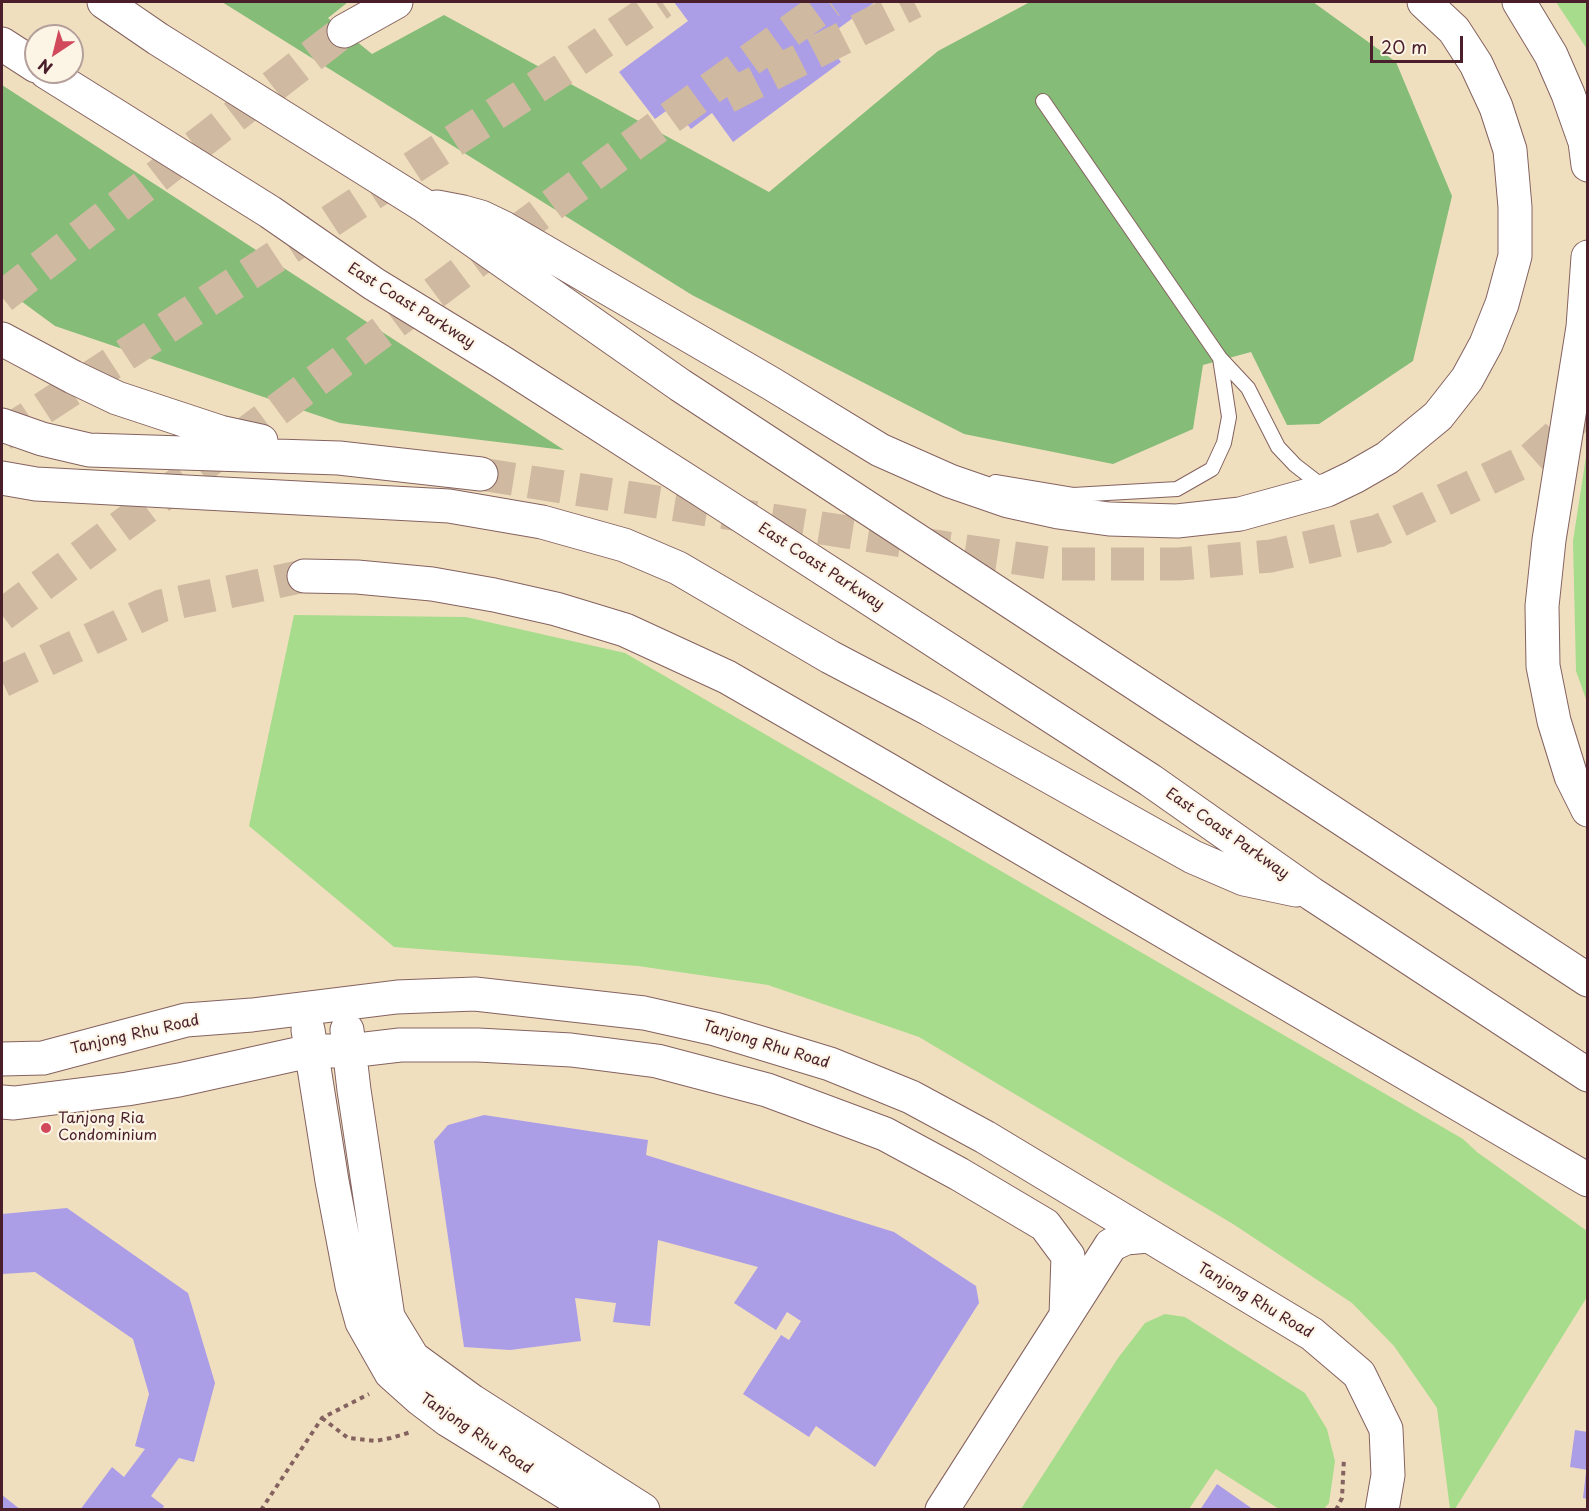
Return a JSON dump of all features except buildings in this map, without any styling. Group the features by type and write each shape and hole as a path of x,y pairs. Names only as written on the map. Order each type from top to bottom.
{"main road":[{"path":"104,2 168,45 423,205 680,385 1587,980"},
{"path":"344,31 396,2"},
{"path":"423,205 481,217 504,228 772,384 880,450 950,481 1008,501 1058,512 1109,519 1177,521 1240,514 1327,490 1387,458 1438,416 1467,379 1486,344 1502,304 1515,256 1515,207 1510,150 1496,107 1476,64 1454,30 1424,2"},
{"path":"1519,2 1551,55 1568,94 1585,142 1587,165"},
{"path":"2,44 24,58"},
{"name":"East Coast Parkway","path":"65,84 270,212 374,284 500,361 1140,774 1312,894 1587,1074"},
{"path":"1587,257 1583,327 1549,540 1542,606 1543,666 1554,721 1571,776 1587,810"},
{"path":"2,339 117,398 220,432 339,458"},
{"path":"2,425 42,439 89,450 339,458 481,474"},
{"path":"2,478 36,484 449,506 542,522 624,545 678,568 830,657 929,709 1193,857 1244,879 1312,894"},
{"path":"304,576 357,577 432,584 556,609 625,630 727,677 1587,1180"},
{"name":"Tanjong Rhu Road","path":"2,1059 42,1058 186,1020 252,1015 397,997 475,994 644,1012 715,1029 830,1064 911,1097 985,1137 1312,1334 1359,1374 1386,1429 1388,1475 1382,1509"},
{"name":"Tanjong Rhu Road","path":"344,1004 375,1320 391,1373 448,1420 594,1509"},
{"name":"Tanjong Rhu Road","path":"305,1007 310,1051 352,1286 375,1320 413,1359 472,1401 643,1509"},
{"path":"2,1102 14,1103 127,1089 310,1051 349,1051 400,1045 478,1045 571,1050 657,1060 767,1090 885,1134 959,1174 1045,1225 1068,1256 1065,1315"},
{"path":"259,1062 285,1066 300,1075 320,1098"},
{"path":"942,1509 1111,1245 1126,1238 1148,1236"}],"lane":[{"path":"1043,101 1220,358 1248,388 1278,447 1295,465 1327,490"},
{"path":"922,469 1073,495 1177,489 1212,469 1224,444 1229,417 1220,358"}],"path":[{"path":"261,1509 322,1418 377,1389 391,1373"},
{"path":"322,1418 348,1438 375,1441 410,1432"},
{"path":"1336,1509 1342,1498 1344,1458"}],"green space":[{"path":"222,2 348,2 328,18 372,54 444,15 769,192 938,51 1030,2 1313,2 1396,62 1452,196 1413,361 1319,424 1287,425 1251,352 1203,365 1193,429 1113,464 964,434 692,295"},
{"path":"1556,2 1587,2 1587,49"},
{"path":"2,85 564,450 340,423 55,326 2,287"},
{"path":"1587,450 1587,702 1576,671 1573,541"},
{"path":"294,615 466,617 625,653 1463,1139 1477,1152 1587,1231 1587,1297 1455,1509 1450,1509 1437,1408 1394,1346 1352,1303 1233,1224 919,1037 768,985 638,966 394,947 249,826"},
{"path":"1165,1314 1185,1317 1305,1393 1327,1429 1335,1461 1329,1503 1324,1509 1279,1509 1216,1469 1189,1509 1021,1509 1118,1358 1145,1323"}],"tunnel":[{"path":"2,435 567,67 662,2"},
{"path":"2,615 634,144 830,2"},
{"path":"727,97 914,2"},
{"path":"2,297 344,31"},
{"path":"481,474 1056,564 1179,564 1271,556 1378,531 1532,458 1588,408"},
{"path":"2,681 161,606 304,576"}],"place":[{"name":"Tanjong Ria Condominium","path":"46,1128"}]}
